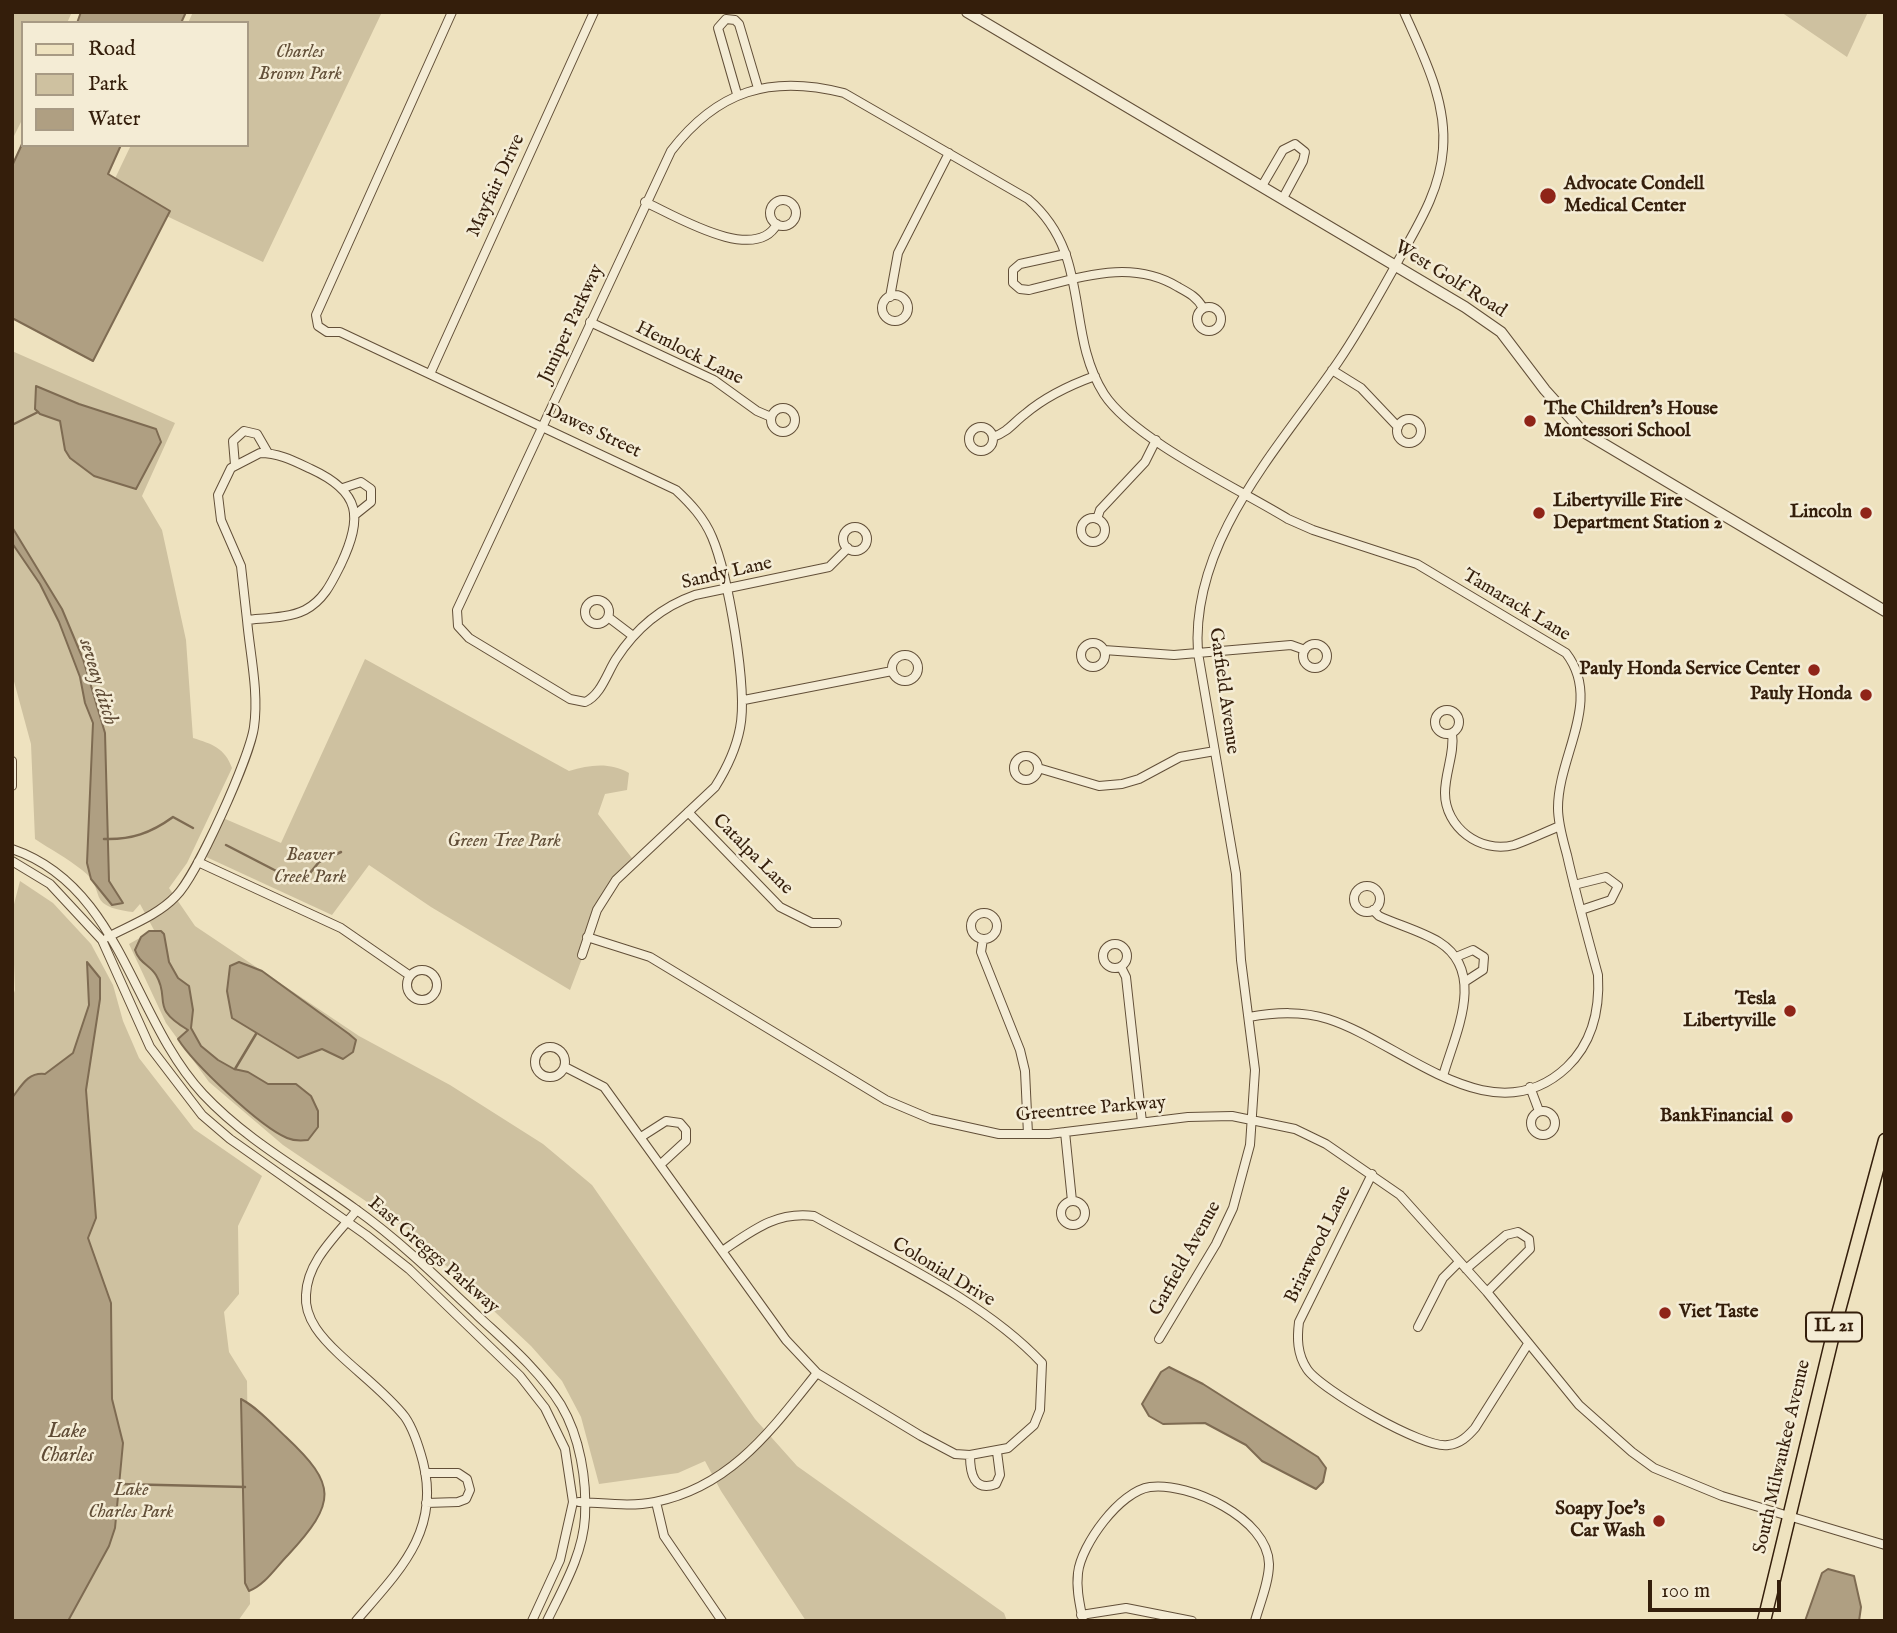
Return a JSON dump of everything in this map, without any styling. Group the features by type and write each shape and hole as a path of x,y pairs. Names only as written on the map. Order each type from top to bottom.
{"main road":[{"name":"South Milwaukee Avenue","path":"1764,1621 1838,1314 1885,1140"}],"street":[{"name":"Dawes Street","path":"452,12 316,315 318,326 327,332 340,332 676,490 702,518 712,537 725,589 744,700 740,728 727,765 715,787 616,880 597,910 582,955"},
{"name":"Mayfair Drive","path":"430,374 594,12"},
{"name":"West Golf Road","path":"967,12 1395,265 1501,332 1567,417 1596,441 1885,611"},
{"name":"Garfield Avenue","path":"1159,1339 1216,1244 1233,1208 1246,1164 1255,1070 1241,960 1236,874 1198,653 1196,629 1202,594 1222,539 1246,493 1332,370 1430,204 1444,148 1437,92 1404,12"},
{"path":"737,94 718,28 726,19 735,20 739,24 758,88"},
{"name":"Juniper Parkway","path":"462,631 457,610 661,168 686,132 701,116 737,94 758,88 794,85 844,93 1028,199 1057,230 1073,280 1095,376 1113,406 1126,420 1156,440 1246,493"},
{"path":"1262,186 1283,150 1295,144 1301,147 1305,152 1303,161 1283,198"},
{"path":"890,297 889,285 898,253 949,153"},
{"path":"645,202 734,241 764,237 777,224"},
{"path":"1066,254 1020,264 1013,270 1012,279 1016,286 1024,290 1124,271 1142,271 1160,276 1196,297 1203,308"},
{"name":"Hemlock Lane","path":"590,322 714,380 757,411 771,417"},
{"path":"1332,370 1361,388 1398,427"},
{"path":"993,437 1004,433 1049,397 1095,376"},
{"path":"235,465 233,441 244,431 257,434 268,453"},
{"path":"1097,519 1100,510 1145,462 1156,440"},
{"path":"102,940 170,902 185,886 252,738 255,706 241,565 219,512 221,485 235,465 260,453 268,453 333,479 342,488 356,514 352,540 331,585 320,599 294,614 247,620"},
{"path":"342,488 361,482 370,489 371,502 356,514"},
{"name":"Tamarack Lane","path":"1246,493 1312,530 1417,565 1566,653 1579,675 1582,689 1581,705 1559,792 1560,826 1598,975 1595,1021 1590,1036 1570,1065 1558,1075 1517,1092 1483,1091 1443,1076 1326,1018 1297,1012 1250,1017"},
{"name":"Sandy Lane","path":"462,631 578,702 591,700 633,636 674,602 829,567 848,548"},
{"path":"608,617 633,636"},
{"path":"1104,650 1145,655 1291,645 1305,650"},
{"path":"744,700 892,671"},
{"path":"1452,733 1454,746 1445,795 1449,815 1458,829 1470,838 1497,846 1512,845 1560,826"},
{"path":"1038,768 1099,786 1122,784 1139,779 1180,757 1215,751"},
{"path":"12,761 12,786"},
{"name":"Catalpa Lane","path":"688,812 780,907 812,923 837,923"},
{"name":"East Greggs Parkway","path":"12,849 58,874 80,894 112,935 162,1037 204,1094 259,1144 357,1210 435,1274 539,1375 562,1406 572,1429 583,1471 585,1502 582,1537 576,1559 547,1621"},
{"name":"East Greggs Parkway","path":"12,861 50,884 102,940 150,1047 182,1092 230,1139 409,1269 532,1391 545,1408 565,1449 573,1502 560,1560 531,1621"},
{"path":"198,862 341,928 410,975"},
{"path":"1574,885 1606,877 1618,886 1611,900 1581,911"},
{"path":"1373,910 1379,916 1438,942 1457,957 1466,981 1466,993 1443,1076"},
{"name":"Greentree Parkway","path":"587,936 650,957 907,1111 964,1128 1028,1134 1188,1117 1252,1119 1295,1129 1326,1144 1400,1195 1487,1292 1591,1418 1654,1468 1722,1496 1885,1545"},
{"path":"983,939 981,952 1023,1060 1028,1134"},
{"path":"1457,957 1473,950 1484,957 1483,970 1466,981"},
{"path":"1121,967 1126,977 1142,1122"},
{"name":"Colonial Drive","path":"565,1067 604,1087 786,1340 817,1373 955,1454 997,1452 1021,1438 1034,1425 1041,1410 1042,1363 1021,1342 945,1290 814,1216 794,1213 765,1222 722,1251"},
{"path":"1530,1087 1539,1111"},
{"path":"642,1137 666,1121 680,1123 686,1130 686,1141 661,1164"},
{"path":"1065,1132 1072,1200"},
{"name":"Briarwood Lane","path":"1372,1174 1299,1322 1297,1339 1300,1355 1313,1376 1416,1440 1447,1446 1464,1439 1475,1429 1528,1344"},
{"path":"356,1621 413,1550 422,1527 426,1503 425,1473 415,1436 404,1417 331,1346 308,1312 306,1296 310,1274 319,1256 357,1210"},
{"path":"1466,1269 1506,1235 1518,1232 1529,1239 1530,1249 1525,1257 1487,1292"},
{"path":"1418,1327 1443,1278 1459,1262"},
{"path":"573,1502 656,1502 704,1483 734,1466 754,1450 817,1373"},
{"path":"970,1455 971,1476 976,1483 987,1487 996,1484 1000,1475 997,1452"},
{"path":"425,1473 458,1473 467,1479 470,1490 466,1499 458,1502 426,1503"},
{"path":"1192,1621 1126,1608 1082,1618 1078,1572 1088,1545 1123,1499 1144,1489 1166,1487 1226,1508 1255,1528 1263,1541 1269,1563 1255,1621"},
{"path":"656,1502 664,1536 722,1621"}],"green space":[{"path":"12,12 72,12 68,21 21,21 21,122 12,140"},
{"name":"Charles Brown Park","path":"193,12 382,12 263,262 110,189 130,147 248,147 248,21 189,21"},
{"path":"1781,12 1868,12 1847,57"},
{"path":"12,351 175,423 142,496 162,530 186,640 193,738 217,748 226,756 232,768 187,863 169,888 195,926 359,1036 450,1085 543,1144 592,1185 755,1419 797,1466 1004,1613 1007,1621 806,1621 721,1491 705,1461 678,1473 599,1484 581,1417 562,1381 531,1346 407,1229 283,1145 209,1082 166,1023 129,944 154,930 140,904 133,912 108,906 102,902 90,878 82,870 35,839 31,744 12,674"},
{"name":"Green Tree Park","path":"365,659 569,771 599,766 614,767 629,773 627,790 605,794 598,814 635,862 607,893 570,990 431,907 369,865 332,915 202,855 223,818 281,843"},
{"name":"Lake Charles Park","path":"20,881 53,903 91,944 113,985 123,1021 139,1058 194,1129 262,1176 238,1226 239,1294 224,1312 229,1352 247,1381 250,1604 238,1621 12,1621 12,999 15,990 12,912"}],"water":[{"path":"81,12 186,12 182,21 78,21"},
{"path":"21,146 120,147 108,174 170,211 93,361 12,318 12,166"},
{"path":"36,386 79,404 156,429 161,442 136,489 94,476 70,458 65,450 60,421 40,414 35,409"},
{"path":"12,527 62,609 83,659 105,733 109,881 123,903 112,905 91,879 87,863 93,723 85,703 80,677 59,622 40,584 12,543"},
{"path":"149,931 161,931 164,934 169,962 178,978 189,986 193,1010 191,1028 201,1046 234,1069 248,1072 268,1084 296,1084 311,1096 318,1111 318,1127 308,1140 287,1138 260,1121 186,1050 178,1039 188,1030 176,1022 165,1009 156,975 135,950 141,937"},
{"name":"Lake Charles","path":"87,962 100,978 100,999 86,1090 96,1218 88,1238 111,1303 112,1399 123,1443 115,1528 109,1546 68,1621 12,1621 12,1098 30,1077 45,1074 73,1053 89,1005"},
{"path":"239,962 262,971 349,1034 356,1040 353,1052 343,1059 322,1049 298,1058 232,1018 227,991 230,966"},
{"path":"1169,1367 1203,1384 1318,1457 1326,1468 1323,1482 1316,1489 1262,1461 1246,1445 1205,1423 1163,1424 1149,1416 1142,1404 1161,1372"},
{"path":"241,1399 265,1416 303,1454 315,1468 325,1494 316,1521 304,1537 265,1580 249,1591 245,1583"},
{"path":"1828,1569 1854,1576 1861,1607 1859,1621 1805,1621 1822,1573"}],"waterway":[{"path":"12,425 38,412"},
{"path":"104,839 140,834 173,817 193,828"},
{"path":"226,845 286,876 310,873 319,862 341,852"},
{"path":"235,1069 256,1034"},
{"path":"119,1484 245,1487"}],"place":[{"name":"Advocate Condell Medical Center","path":"1548,196"},
{"name":"The Children's House Montessori School","path":"1530,421"},
{"name":"Libertyville Fire Department Station 2","path":"1539,513"},
{"name":"Lincoln","path":"1866,513"},
{"name":"Pauly Honda Service Center","path":"1814,670"},
{"name":"Pauly Honda","path":"1866,695"},
{"name":"Tesla Libertyville","path":"1790,1011"},
{"name":"BankFinancial","path":"1787,1117"},
{"name":"Viet Taste","path":"1665,1313"},
{"name":"Soapy Joe's Car Wash","path":"1659,1521"}],"water label":[{"name":"seveay ditch","path":"97,682"}],"park label":[{"name":"Beaver Creek Park","path":"310,867"}]}
